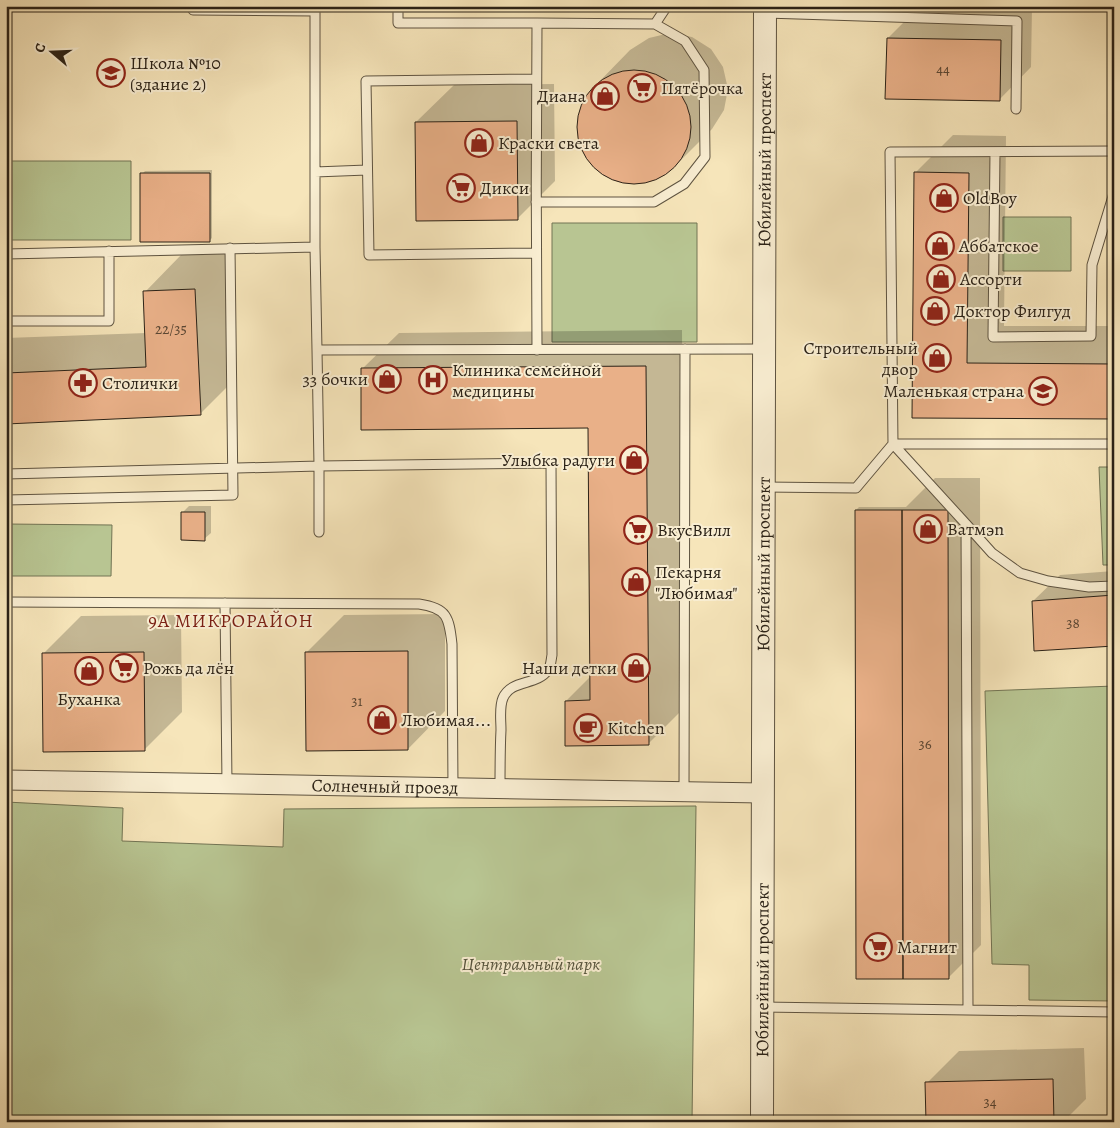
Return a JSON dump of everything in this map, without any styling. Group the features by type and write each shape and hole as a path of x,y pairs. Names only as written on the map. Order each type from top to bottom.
{"street":[{"name":"Юбилейный проспект","path":"762,1122 765,10"},
{"name":"Солнечный проезд","path":"6,780 762,793"}],"lane":[{"path":"398,6 398,23 655,24 685,41 704,70 705,158 684,184 654,202 536,202"},
{"path":"655,24 667,6"},
{"path":"193,10 315,9 315,247 319,532"},
{"path":"765,10 1018,21 1016,109"},
{"path":"537,23 537,350"},
{"path":"536,79 366,81 368,255 536,253"},
{"path":"763,487 856,488 892,444 890,152 1114,151"},
{"path":"995,152 993,337 1091,336 1092,265 1114,192"},
{"path":"315,172 368,170"},
{"path":"6,254 315,247"},
{"path":"6,500 233,495 230,248"},
{"path":"6,321 109,321 109,251"},
{"path":"684,792 685,349"},
{"path":"317,350 764,349"},
{"path":"892,444 1114,444"},
{"path":"892,444 992,553 1020,573 1048,581 1090,587 1114,586"},
{"path":"6,474 233,467 551,464 552,655 549,669 541,677 517,685 503,698 501,712 500,788"},
{"path":"966,524 968,1009"},
{"path":"6,602 419,604 433,606 444,613 450,627 452,644 453,788"},
{"path":"225,603 227,784"},
{"path":"762,1007 1114,1012"}],"green space":[{"path":"6,161 131,161 131,240 6,240"},
{"path":"1003,217 1071,217 1071,271 1003,271"},
{"path":"552,223 697,223 697,342 552,342"},
{"path":"1099,467 1114,467 1114,565 1103,565"},
{"path":"6,524 112,525 111,576 6,576"},
{"path":"1114,686 1114,1001 1029,1000 1029,965 992,964 985,691"},
{"name":"Центральный парк","path":"6,802 123,808 122,841 283,847 284,809 696,806 692,1122 6,1122"}],"building":[{"path":"114,6 156,6 156,11 114,10"},
{"path":"887,38 1001,40 1000,101 885,99"},
{"path":"634,70 656,74 675,86 687,105 691,127 687,149 675,168 656,180 634,184 612,180 593,168 581,149 577,127 581,105 593,86 612,74"},
{"path":"517,121 518,220 416,221 415,122"},
{"path":"914,172 969,173 967,363 1114,364 1114,419 912,418"},
{"path":"140,173 210,173 210,242 140,242"},
{"path":"195,289 201,415 6,424 6,373 146,367 143,291"},
{"path":"646,366 649,745 565,746 565,701 590,700 588,428 361,430 361,368"},
{"path":"855,510 902,510 903,979 856,979"},
{"path":"902,510 948,510 949,979 903,979"},
{"path":"181,512 205,512 205,541 181,540"},
{"path":"1114,595 1114,646 1034,651 1032,601"},
{"path":"408,651 408,750 306,751 305,652"},
{"path":"144,652 145,751 43,752 42,653"},
{"path":"1053,1079 1054,1122 926,1122 925,1082"}],"place":[{"name":"Школа №10 (здание 2)","path":"111,73"},
{"name":"Пятёрочка","path":"642,88"},
{"name":"Диана","path":"605,96"},
{"name":"Краски света","path":"479,143"},
{"name":"Дикси","path":"461,188"},
{"name":"OldBoy","path":"944,198"},
{"name":"Аббатское","path":"940,246"},
{"name":"Ассорти","path":"941,279"},
{"name":"Доктор Филгуд","path":"935,311"},
{"name":"Строительный двор","path":"937,358"},
{"name":"33 бочки","path":"387,379"},
{"name":"Клиника семейной медицины","path":"433,380"},
{"name":"Столички","path":"83,383"},
{"name":"Маленькая страна","path":"1043,391"},
{"name":"Улыбка радуги","path":"634,460"},
{"name":"Ватмэn","path":"928,529"},
{"name":"ВкусВилл","path":"638,530"},
{"name":"Пекарня \"Любимая\"","path":"636,582"},
{"name":"Рожь да лён","path":"124,668"},
{"name":"Наши детки","path":"636,668"},
{"name":"Буханка","path":"89,671"},
{"name":"Любимая...","path":"382,720"},
{"name":"Kitchen","path":"588,728"},
{"name":"Магнит","path":"878,947"}],"district":[{"name":"9А МИКРОРАЙОН","path":"231,621"}]}
